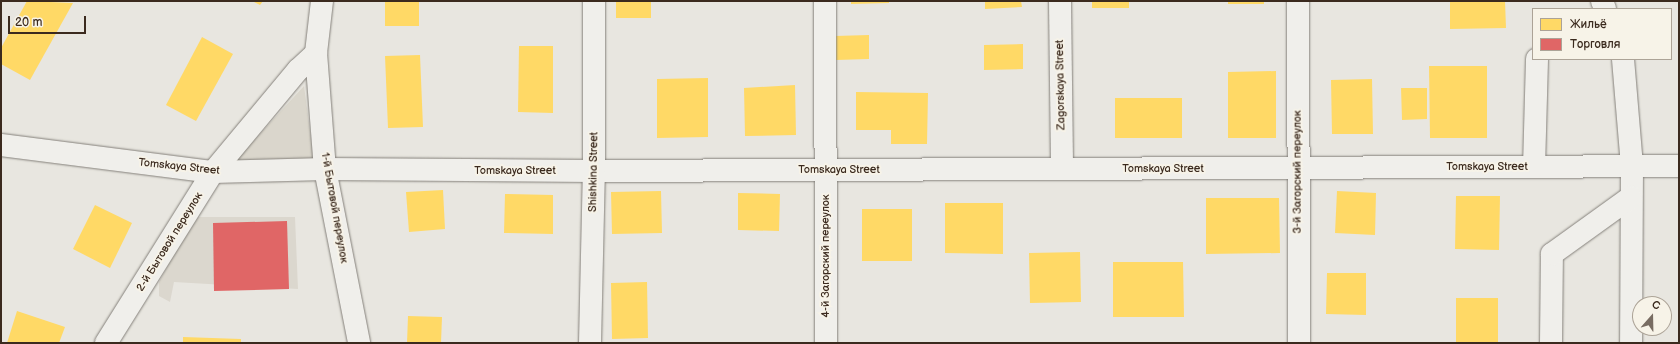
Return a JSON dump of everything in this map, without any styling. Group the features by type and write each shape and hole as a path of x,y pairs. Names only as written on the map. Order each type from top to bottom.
{"street":[{"name":"1-й Бытовой переулок","path":"322,1 316,53 325,169 359,343"},
{"name":"Shishkina Street","path":"590,343 594,171 594,1"},
{"name":"4-й Загорский переулок","path":"825,1 826,343"},
{"name":"Zagorskaya Street","path":"1060,1 1062,169"},
{"name":"3-й Загорский переулок","path":"1298,1 1299,343"},
{"name":"2-й Бытовой переулок","path":"106,343 213,172 298,70 316,53"},
{"path":"1534,167 1537,60"},
{"path":"1623,60 1632,166 1631,343"},
{"name":"Tomskaya Street","path":"1,145 213,172 325,169 594,171 1679,166"},
{"path":"1552,343 1552,254 1632,197"}],"shaded area":[{"path":"304,86 314,160 234,162"},
{"path":"194,217 295,217 298,289 174,282 170,302 159,296 159,282"}],"building: Жильё":[{"path":"27,1 73,3 30,80 1,64 1,48"},
{"path":"252,1 263,1 260,5"},
{"path":"385,1 419,1 419,26 385,26"},
{"path":"616,1 651,1 651,18 616,18"},
{"path":"851,1 889,1 889,3 851,4"},
{"path":"985,1 1021,1 1022,7 985,9"},
{"path":"1092,1 1129,1 1129,8 1092,8"},
{"path":"1228,1 1264,1 1264,4 1228,4"},
{"path":"1450,1 1505,1 1506,28 1450,29"},
{"path":"869,35 869,59 836,60 835,36"},
{"path":"202,37 233,54 196,121 166,105"},
{"path":"1023,44 1023,69 984,70 984,45"},
{"path":"519,46 553,46 553,113 518,112"},
{"path":"420,55 423,127 388,128 385,56"},
{"path":"1429,66 1487,66 1487,138 1430,138"},
{"path":"1276,71 1276,138 1228,138 1228,72"},
{"path":"708,78 708,137 657,138 657,79"},
{"path":"1372,79 1373,134 1332,134 1331,80"},
{"path":"795,85 796,135 745,136 744,88"},
{"path":"1401,88 1427,88 1427,119 1402,120"},
{"path":"856,92 928,93 927,144 891,144 891,130 856,130"},
{"path":"1115,98 1182,98 1182,138 1115,138"},
{"path":"443,190 445,229 409,232 406,192"},
{"path":"661,191 662,233 612,234 611,192"},
{"path":"1337,191 1376,193 1375,235 1335,233"},
{"path":"738,193 780,194 779,231 738,230"},
{"path":"505,194 553,195 553,234 504,233"},
{"path":"1456,196 1500,196 1499,250 1455,249"},
{"path":"1206,198 1279,198 1280,253 1206,254"},
{"path":"945,203 1003,203 1003,254 945,253"},
{"path":"95,205 132,223 110,268 73,249"},
{"path":"862,209 912,209 912,261 862,261"},
{"path":"1080,252 1081,302 1030,303 1029,253"},
{"path":"1113,262 1183,262 1184,317 1113,317"},
{"path":"1327,273 1366,273 1366,315 1326,314"},
{"path":"647,282 648,338 612,339 611,283"},
{"path":"1456,298 1498,298 1498,343 1456,343"},
{"path":"17,311 65,327 59,343 7,343"},
{"path":"408,316 442,317 441,343 407,343"},
{"path":"183,337 241,339 241,343 183,343"}],"building: Торговля":[{"path":"287,221 289,289 214,291 213,223"}]}
